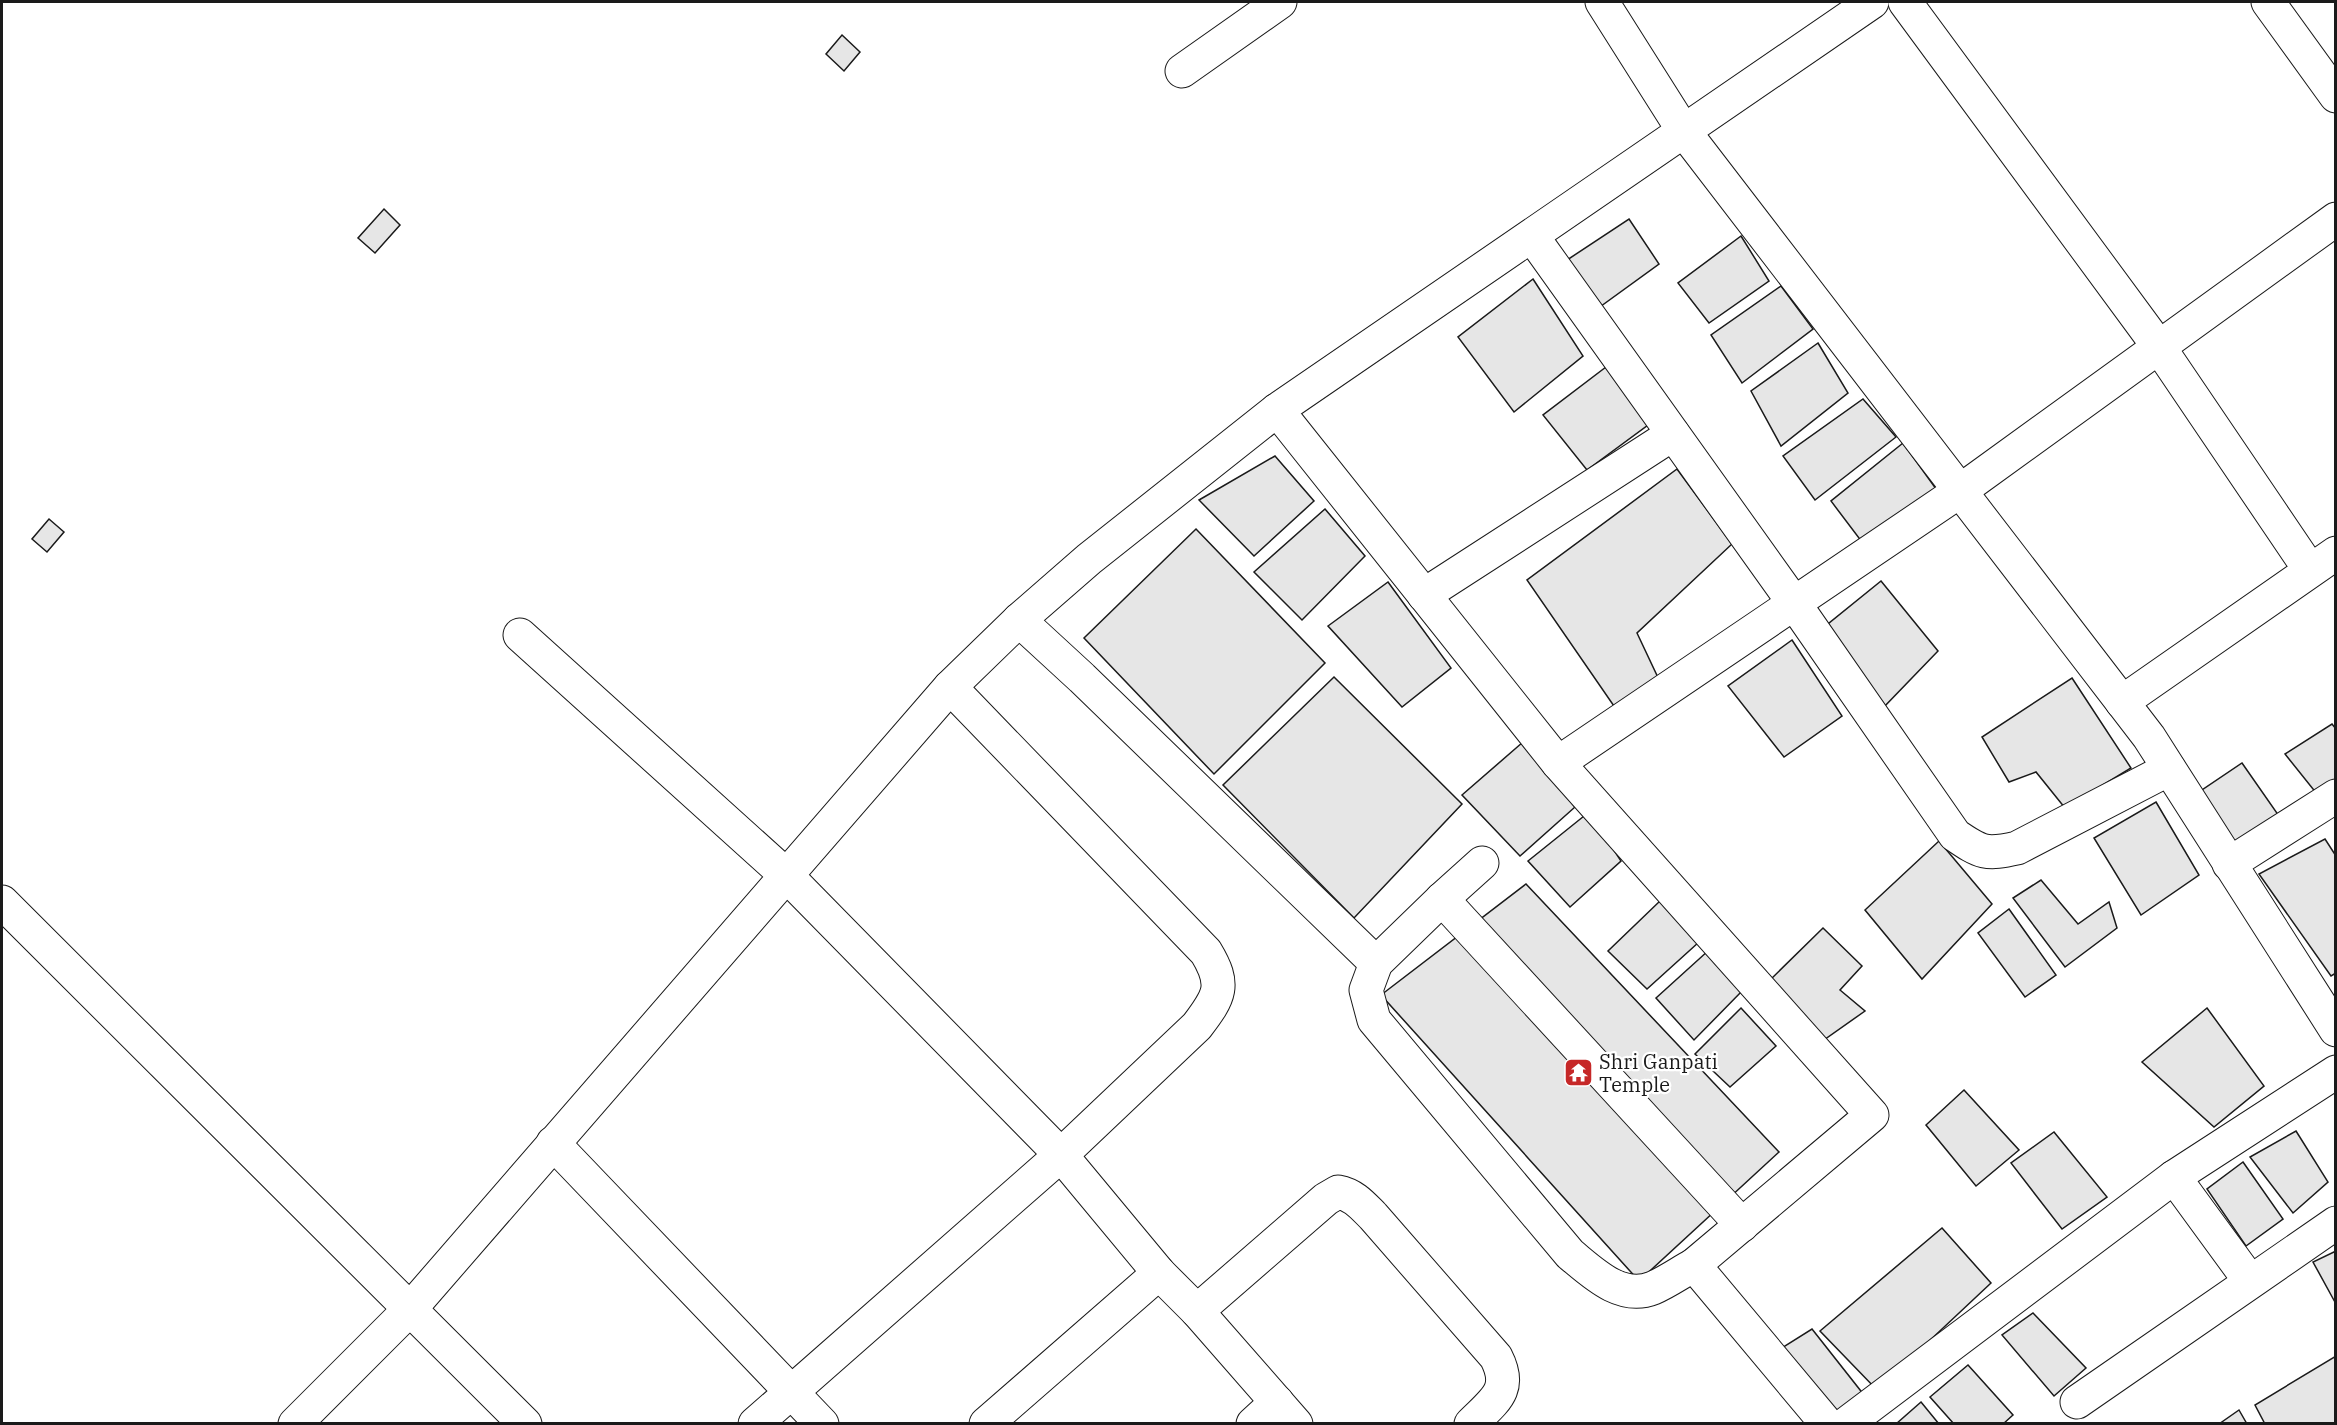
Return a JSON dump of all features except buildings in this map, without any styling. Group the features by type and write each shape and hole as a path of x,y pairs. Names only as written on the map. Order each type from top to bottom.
{"street":[{"path":"1182,71 1280,2"},
{"path":"1602,2 1683,130 2149,737 2336,1030"},
{"path":"295,1424 411,1308 950,687 1019,620 1089,559 1277,410 1872,2"},
{"path":"1905,2 2159,347 2323,561 2122,702"},
{"path":"2268,2 2336,96"},
{"path":"1558,764 1960,491 2336,219"},
{"path":"1532,236 1794,603 1955,835 1974,849 1994,853 2017,848 2169,769"},
{"path":"1277,410 1558,764 1872,1115 1694,1265 1652,1289 1628,1292 1601,1280 1570,1254 1374,1020 1366,990 1376,963 1482,863"},
{"path":"1424,596 1673,434"},
{"path":"1019,620 1082,678 1376,963"},
{"path":"520,635 787,876 1061,1155 1160,1273 1197,1311 1287,1413 1253,1424"},
{"path":"754,1424 1061,1155 1197,1026 1212,1006 1218,986 1217,971 1206,952 950,687"},
{"path":"2229,864 2336,796"},
{"path":"1442,899 1742,1225"},
{"path":"2,902 525,1424"},
{"path":"1846,1424 2174,1177 2336,1072"},
{"path":"553,1143 822,1424"},
{"path":"2174,1177 2250,1281"},
{"path":"1197,1311 1326,1199 1338,1192 1347,1193 1358,1200 1373,1216 1496,1357 1504,1372 1503,1387 1489,1406 1471,1424"},
{"path":"2076,1402 2336,1223"},
{"path":"1694,1265 1827,1424"},
{"path":"986,1424 1160,1273"}],"place":[{"name":"Shri Ganpati Temple","path":"1578,1073"}]}
